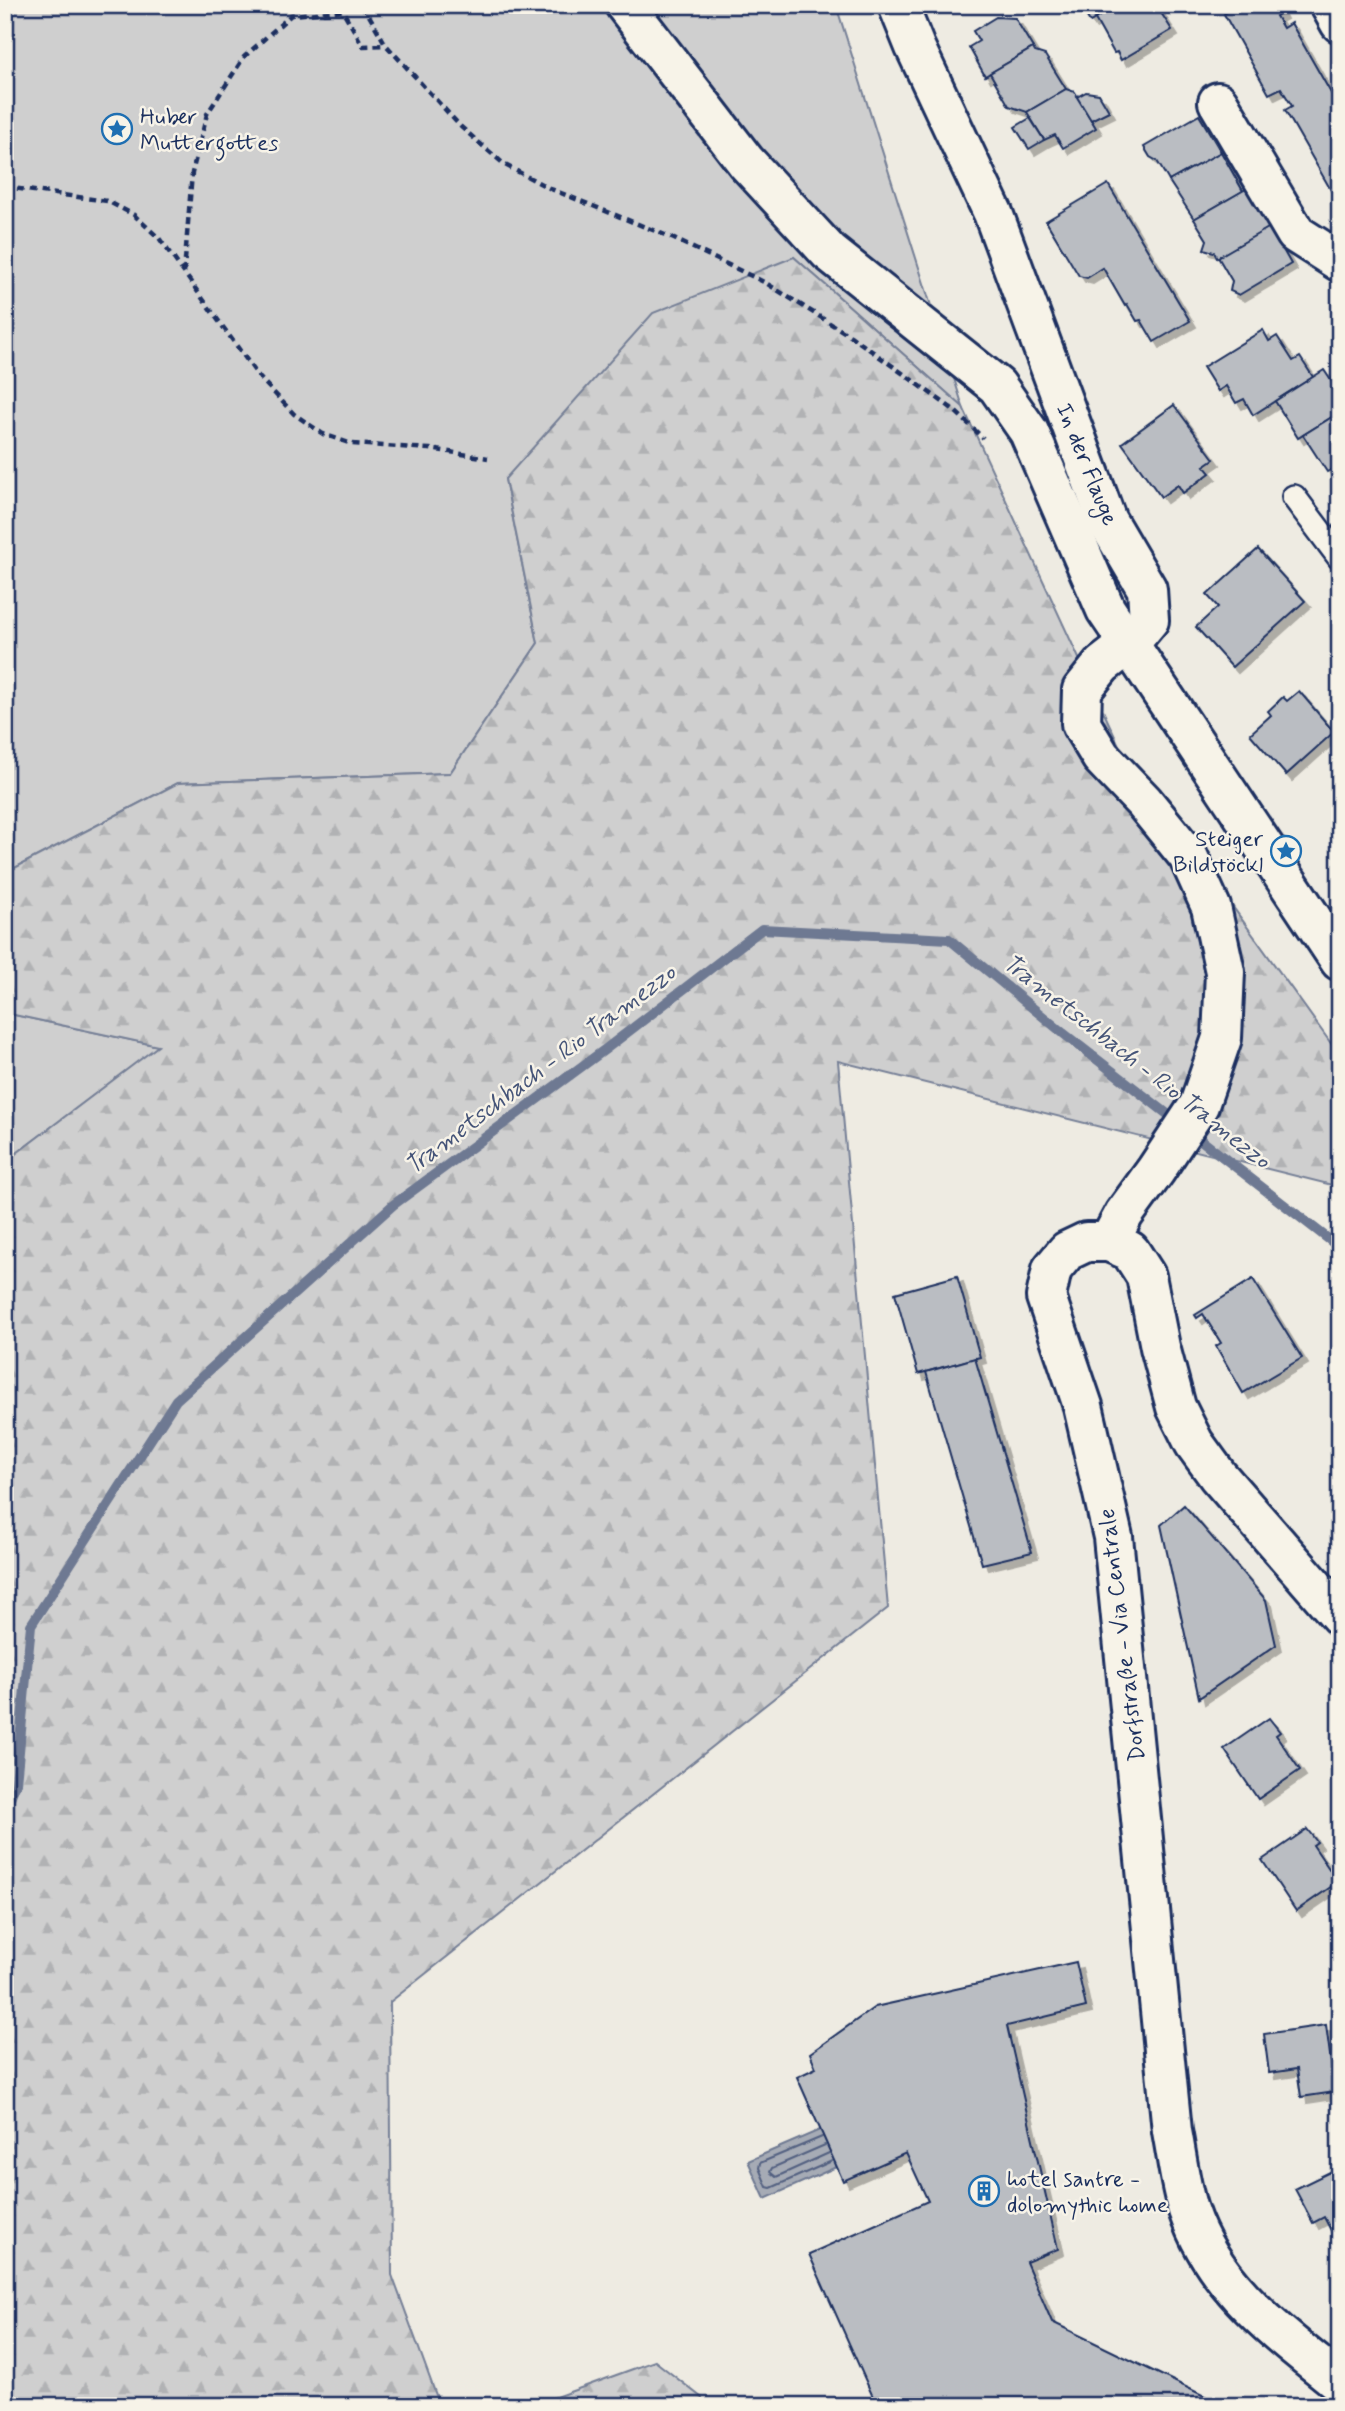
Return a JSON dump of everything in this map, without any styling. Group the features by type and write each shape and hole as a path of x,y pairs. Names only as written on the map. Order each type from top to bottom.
{"street":[{"path":"625,5 746,162 829,252 997,386 1030,432 1106,610 1340,961"},
{"name":"In der Flauge","path":"898,5 920,59 993,213 1107,521 1147,589 1149,620 1129,645 1102,665 1082,690 1081,724 1101,757 1144,802 1188,856 1211,907 1225,972 1222,1038 1199,1105 1113,1234"},
{"path":"1330,5 1340,23"},
{"path":"1218,102 1296,234 1340,262"},
{"path":"1113,1234 1130,1251 1146,1276 1160,1347 1176,1407 1194,1443 1218,1476 1340,1616"},
{"name":"Dorfstraße - Via Centrale","path":"1113,1234 1068,1251 1052,1269 1046,1297 1083,1406 1113,1537 1172,2131 1188,2210 1210,2260 1256,2314 1340,2383"}],"lane":[{"path":"1294,497 1340,558"}],"path":[{"path":"363,5 386,45 461,127 505,165 551,189 670,237 766,283 852,337 954,410 988,442"},
{"path":"184,274 192,173 207,114 244,57 291,15 343,11 363,46 386,45"},
{"path":"5,187 107,201 134,215 159,238 259,377 295,414 323,434 352,444 430,449 488,458"}],"green space":[{"path":"5,5 836,5 963,407 794,257 505,479 538,643 450,773 178,783 5,873"},
{"path":"794,257 963,407 1123,754 1340,1056 1340,1187 838,1061 888,1608 390,2002 392,2275 440,2406 5,2406 5,1162 158,1046 5,1013 5,873 178,783 450,773 538,643 505,479 653,313"},
{"path":"5,1013 159,1046 5,1162"},
{"path":"655,2361 702,2398 700,2406 531,2406"}],"water":[{"path":"836,2123 852,2160 765,2199 748,2161"}],"building":[{"path":"1080,5 1118,5 1090,22"},
{"path":"1118,5 1156,5 1172,30 1121,60 1117,52 1114,53 1095,19"},
{"path":"1239,5 1277,5 1281,13 1276,16 1283,28 1291,23 1340,109 1340,188 1332,192 1285,110 1292,106 1281,88 1269,94 1224,14"},
{"path":"996,17 1015,18 1033,48 985,76 969,47 979,41 973,31"},
{"path":"1033,48 1035,52 1045,55 1066,89 1027,112 1009,106 990,73"},
{"path":"1066,89 1075,92 1096,128 1063,148 1055,135 1044,140 1027,112"},
{"path":"1086,92 1099,94 1109,111 1091,120 1077,97"},
{"path":"1199,115 1221,152 1169,181 1157,161 1150,157 1144,147"},
{"path":"1030,118 1044,140 1029,149 1015,127"},
{"path":"1221,152 1243,191 1194,219 1169,181"},
{"path":"1108,184 1190,321 1154,342 1141,320 1137,321 1127,304 1125,306 1103,268 1087,278 1079,276 1046,221"},
{"path":"1246,189 1269,228 1217,258 1214,252 1204,249 1207,240 1194,219"},
{"path":"1270,227 1291,264 1239,295 1230,291 1232,281 1218,257"},
{"path":"1263,330 1269,341 1277,336 1293,361 1300,357 1313,377 1253,415 1244,399 1236,403 1226,386 1218,391 1203,367"},
{"path":"1324,370 1340,394 1340,412 1298,438 1275,401"},
{"path":"1174,405 1214,459 1204,466 1210,473 1183,493 1178,485 1161,497 1122,443"},
{"path":"1340,412 1340,464 1327,472 1303,435"},
{"path":"1258,549 1305,601 1232,667 1196,627 1218,607 1207,595"},
{"path":"1299,691 1334,732 1286,775 1250,734 1271,715 1268,711 1283,697 1287,701"},
{"path":"957,1276 980,1357 918,1374 895,1293"},
{"path":"1253,1279 1302,1358 1243,1393 1216,1346 1221,1343 1203,1314 1197,1318 1195,1315"},
{"path":"975,1358 1032,1552 982,1564 926,1372"},
{"path":"1184,1505 1266,1600 1276,1645 1199,1698 1161,1525"},
{"path":"1269,1718 1280,1732 1276,1735 1300,1770 1258,1799 1224,1749"},
{"path":"1307,1829 1317,1842 1313,1845 1338,1882 1296,1911 1262,1860"},
{"name":"hotel santre - dolomythic home","path":"1076,1962 1086,2007 1007,2026 1058,2249 1026,2262 1052,2322 1225,2406 877,2406 809,2254 928,2201 906,2153 843,2181 797,2077 816,2068 810,2053 875,2007"},
{"path":"1326,2025 1335,2092 1301,2097 1297,2069 1269,2073 1264,2034"},
{"path":"1340,2167 1340,2248 1324,2217 1313,2223 1295,2189"}],"waterway":[{"name":"Trametschbach - Rio Tramezzo","path":"5,1810 16,1783 31,1625 176,1400 393,1205 607,1048 762,929 949,939 1063,1033 1340,1248"}],"place":[{"name":"Huber Muttergottes","path":"117,129"},
{"name":"Steiger Bildstöckl","path":"1286,851"},
{"name":"hotel santre - dolomythic home","path":"984,2191"}]}
